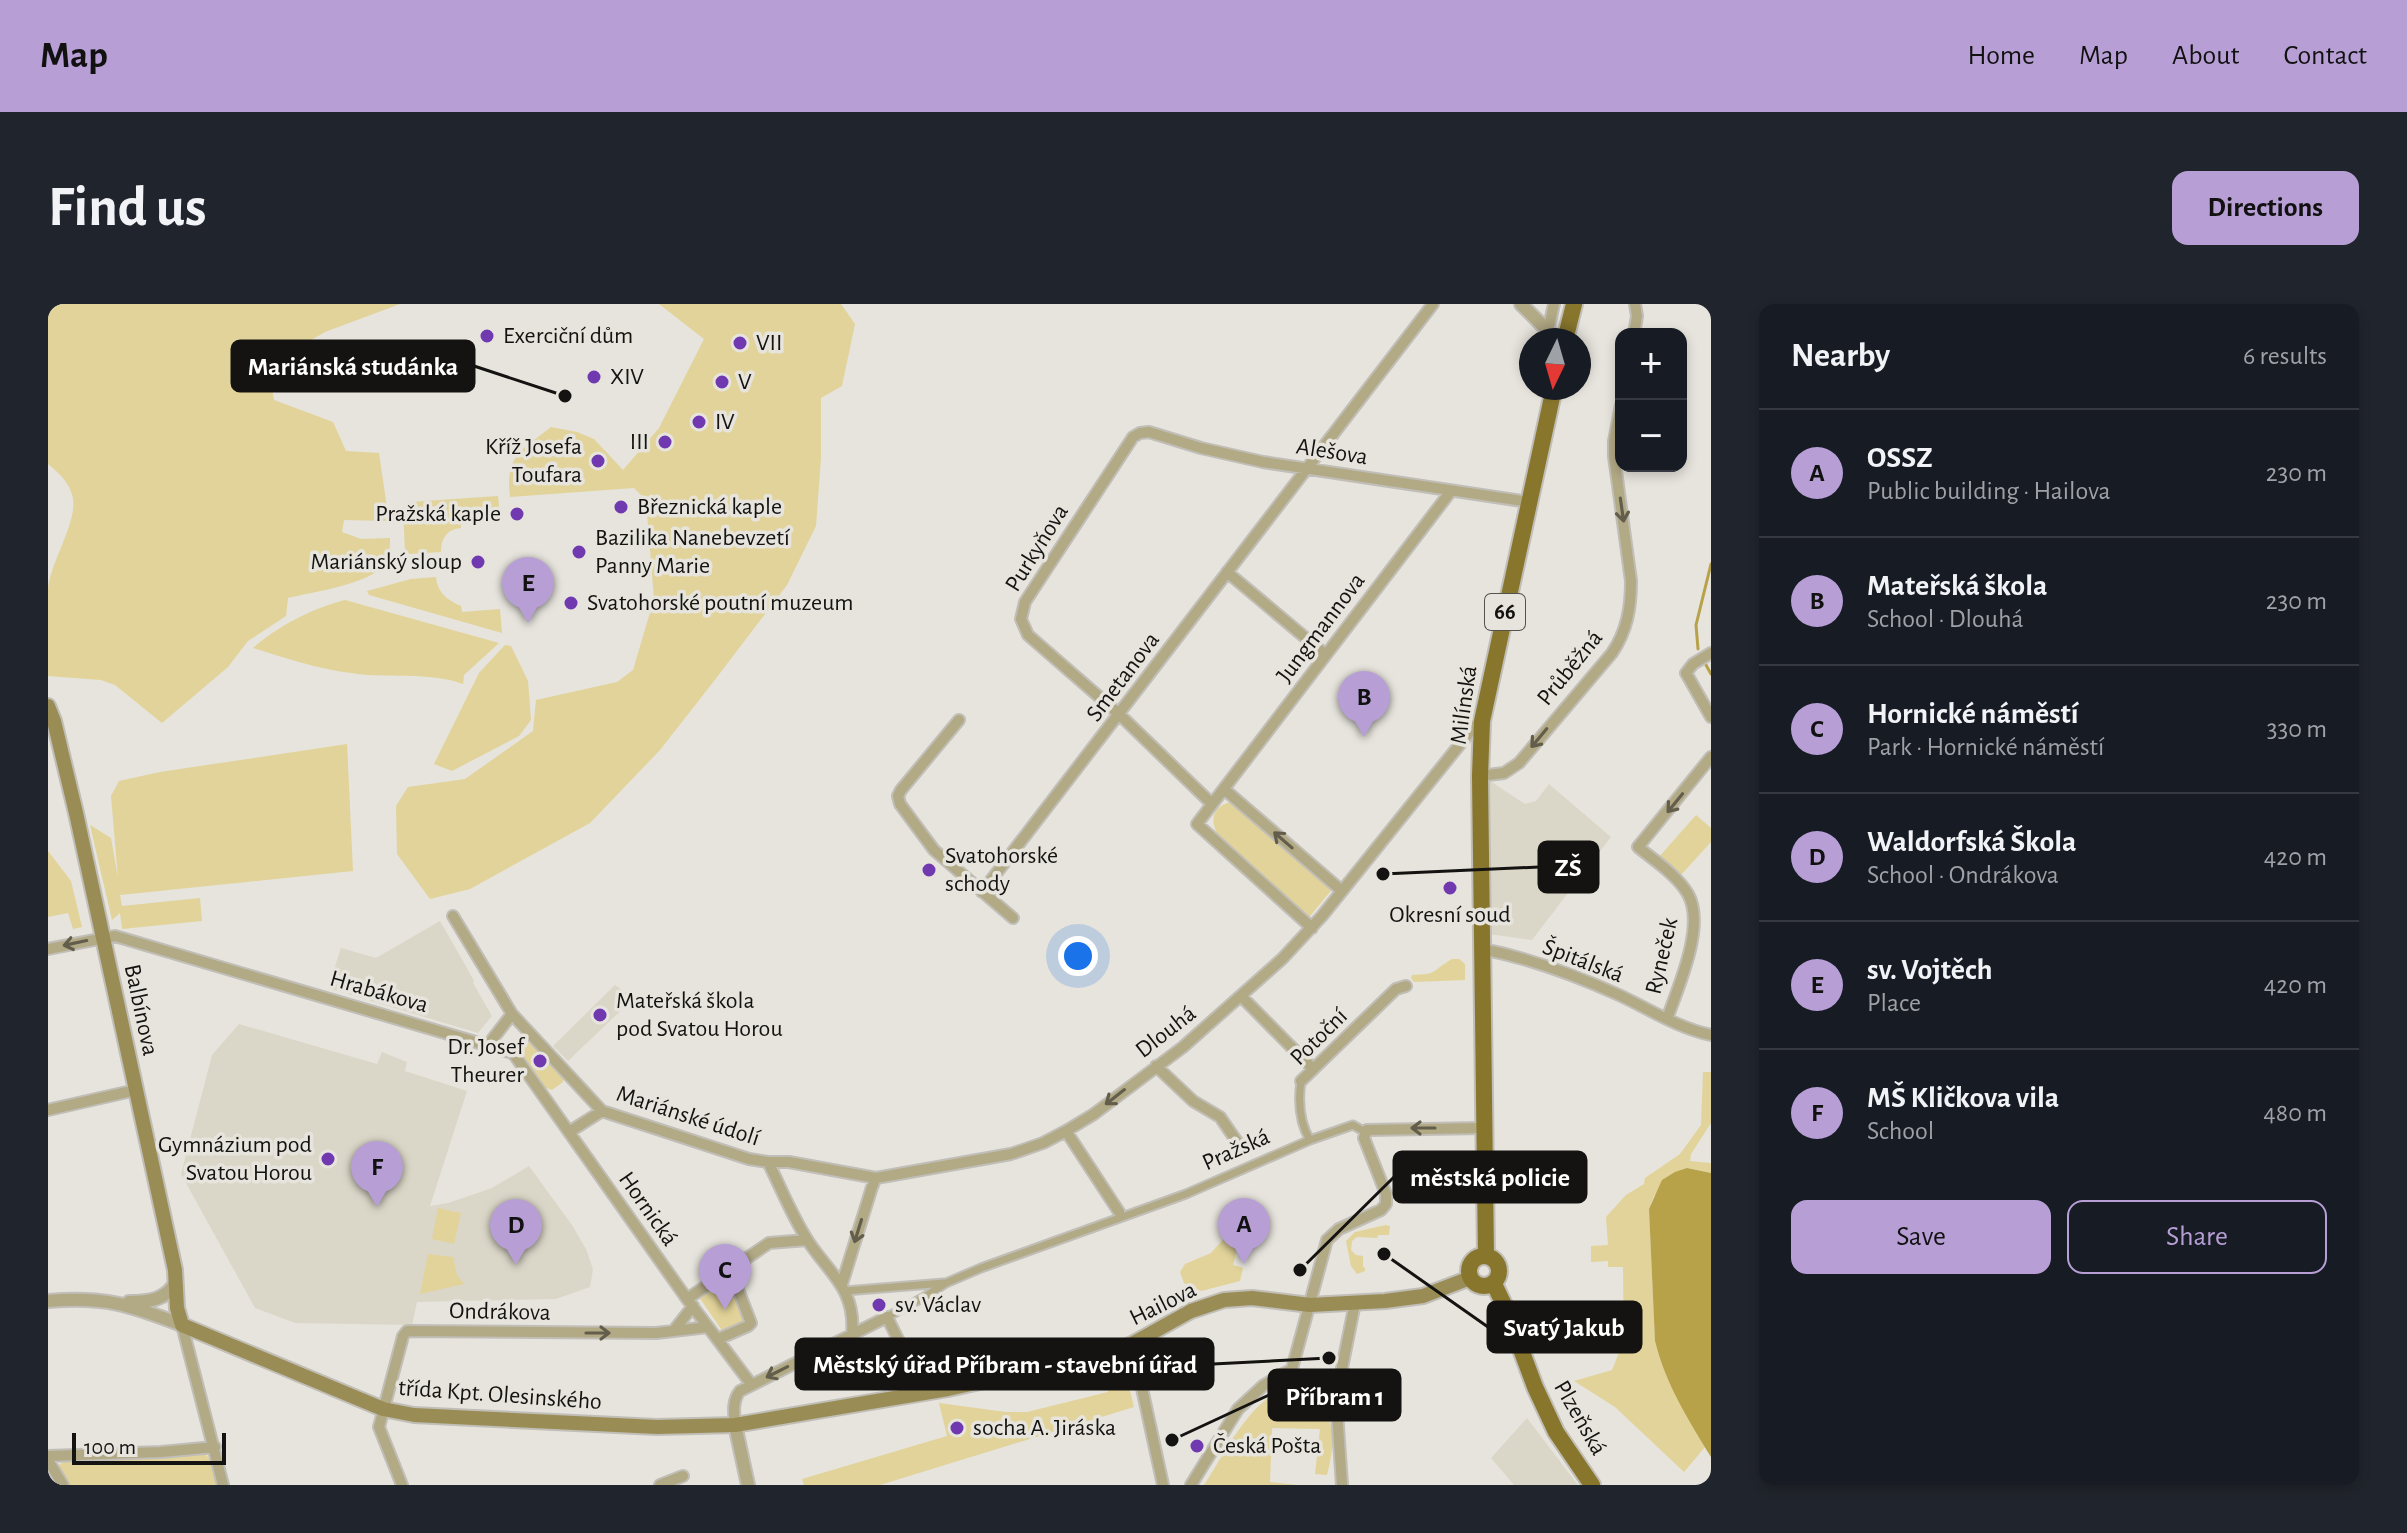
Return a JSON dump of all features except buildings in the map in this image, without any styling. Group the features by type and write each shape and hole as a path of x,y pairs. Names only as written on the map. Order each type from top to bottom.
{"main road":[{"path":"1567,328 1574,304"},
{"name":"Milínská","path":"1483,1128 1482,721 1551,400"},
{"name":"Balbínova","path":"48,706 58,737 136,1090 182,1325"},
{"name":"66","path":"1483,1128 1486,1256"},
{"path":"1480,1256 1486,1256 1495,1260 1500,1270 1494,1284 1481,1286 1470,1278 1469,1267 1480,1256"},
{"name":"Hailova","path":"925,1394 1116,1350 1191,1311 1224,1300 1260,1299 1309,1310 1423,1296 1470,1278"},
{"name":"Plzeňská","path":"1494,1284 1551,1421 1592,1485"},
{"name":"třída Kpt. Olesinského","path":"182,1325 383,1409 414,1415 657,1427 735,1425 925,1394"}],"street":[{"name":"Smetanova","path":"982,892 1433,304"},
{"path":"1521,304 1545,328"},
{"path":"1549,328 1554,304"},
{"path":"1635,304 1635,328"},
{"name":"Alešova","path":"1133,437 1149,432 1263,462 1529,502"},
{"name":"Průběžná","path":"1615,436 1615,463"},
{"name":"Purkyňova","path":"1133,437 1025,602 1023,628 1120,715 1212,804"},
{"name":"Průběžná","path":"1480,776 1504,773 1519,763 1612,653 1624,633 1631,600 1631,581 1616,472"},
{"name":"Jungmannova","path":"1312,928 1197,824 1451,491"},
{"path":"1227,572 1326,655"},
{"path":"1711,653 1693,664 1686,673 1711,717"},
{"path":"959,720 898,796 900,804 934,850 1013,918"},
{"name":"Dlouhá","path":"876,1178 1011,1154 1043,1143 1094,1114 1183,1047 1242,997 1312,928 1473,728 1482,721"},
{"name":"Ryneček","path":"1667,1019 1693,935 1694,914 1679,882 1638,847 1711,757"},
{"path":"1224,789 1342,891"},
{"name":"Mariánské údolí","path":"453,916 512,1014 602,1111 749,1159 768,1162 807,1240 843,1288"},
{"name":"Hrabákova","path":"102,937 115,936 513,1053 569,1132"},
{"path":"48,949 102,937"},
{"name":"Špitálská","path":"1482,949 1508,954 1585,980 1667,1019 1711,1035"},
{"name":"Potoční","path":"1308,1138 1300,1115 1301,1081 1396,989 1406,986"},
{"path":"1242,997 1313,1069"},
{"path":"488,1045 512,1014"},
{"path":"1156,1066 1193,1101 1220,1117 1240,1146"},
{"path":"48,1110 136,1090"},
{"path":"569,1132 602,1111"},
{"name":"Pražská","path":"946,1283 983,1272 1120,1215 1186,1194 1249,1162 1308,1138 1353,1125 1365,1132"},
{"path":"1191,1485 1238,1409 1264,1385 1287,1374 1295,1364 1325,1243 1339,1229 1381,1210 1386,1204 1386,1194 1364,1138 1365,1132 1373,1128 1483,1128"},
{"path":"1066,1131 1120,1215"},
{"name":"Hornická","path":"569,1132 751,1384"},
{"path":"768,1162 789,1162 876,1178 843,1288 853,1326 852,1334"},
{"path":"675,1329 690,1302 730,1269 769,1243 807,1240"},
{"path":"718,1339 751,1323 730,1269"},
{"path":"48,1301 90,1299 141,1302 159,1299 171,1291 176,1282"},
{"path":"843,1288 946,1283"},
{"path":"748,1485 735,1425 733,1409 736,1396 751,1384 887,1317 946,1283"},
{"path":"118,1302 182,1325 223,1485"},
{"path":"1342,1485 1336,1398 1355,1303"},
{"path":"887,1317 925,1394"},
{"name":"Ondrákova","path":"383,1409 407,1331 656,1333 708,1327"},
{"path":"1116,1350 1140,1379 1163,1485"},
{"path":"1287,1374 1323,1385 1336,1398"},
{"path":"383,1409 379,1427 402,1485"},
{"path":"63,1485 48,1458 215,1447"},
{"path":"660,1485 683,1476"}],"shaded area":[{"path":"48,304 400,304 325,332 268,365 274,400 333,422 346,451 379,453 389,521 344,520 342,532 361,539 390,538 385,564 378,571 354,582 288,598 286,616 248,641 228,667 162,723 115,685 101,680 48,676 48,588 68,530 73,499 67,484 48,464"},
{"path":"659,304 841,304 855,324 842,386 821,398 816,526 787,585 714,681 660,750 590,823 470,889 430,899 397,854 396,806 408,787 465,779 533,731 536,700 617,682 633,670 654,599 646,500 634,488 510,497 509,483 517,455 551,427 594,439 623,470 659,428 704,339"},
{"path":"498,496 500,516 461,519 461,528 449,532 442,542 441,552 405,552 403,508 411,502"},
{"path":"436,577 441,591 461,606 462,612 500,609 502,633 369,595 367,591 411,579"},
{"path":"345,600 499,643 464,675 463,684 422,676 338,671 253,648 296,619"},
{"path":"505,645 511,646 528,681 531,720 519,736 452,771 434,764 479,673"},
{"path":"347,744 353,871 120,895 122,906 200,898 202,921 122,929 120,913 112,920 90,825 111,838 118,878 111,796 119,781"},
{"path":"1487,779 1525,804 1536,801 1549,784 1611,837 1532,940 1489,934"},
{"path":"1231,802 1239,804 1334,887 1306,921 1219,837 1214,825 1215,813"},
{"path":"1696,815 1711,828 1711,842 1680,876 1659,857"},
{"path":"48,851 71,881 82,927 73,929 68,913 48,917"},
{"path":"440,921 492,1016 478,1033 328,988 341,948 376,958"},
{"path":"1452,959 1459,959 1465,964 1465,980 1414,982 1411,978 1412,975 1434,972"},
{"name":"Mateřská škola pod Svatou Horou","path":"615,985 634,998 568,1061 553,1046"},
{"path":"239,1024 377,1064 382,1052 407,1062 405,1071 467,1091 430,1206 492,1188 529,1166 586,1249 593,1269 590,1287 556,1299 417,1302 412,1325 295,1323 255,1308 181,1174 212,1055"},
{"path":"534,1044 564,1076 563,1082 552,1090 546,1088 522,1054 524,1045"},
{"path":"1703,1072 1711,1072 1711,1123 1691,1154 1690,1161 1711,1163 1711,1173 1687,1168 1654,1196 1649,1209 1655,1341 1670,1383 1705,1447 1684,1472 1615,1407 1574,1381 1612,1370 1624,1340 1623,1267 1608,1267 1608,1261 1591,1262 1591,1246 1608,1245 1606,1217 1626,1195 1644,1184 1645,1178 1680,1154 1701,1125"},
{"path":"1687,1168 1711,1173 1711,1457 1671,1387 1655,1341 1649,1209 1662,1180"},
{"path":"438,1208 461,1213 454,1244 432,1239"},
{"path":"1246,1214 1233,1265 1243,1268 1240,1281 1201,1291 1184,1283 1180,1272 1185,1264 1211,1253"},
{"path":"1390,1226 1389,1235 1357,1237 1352,1241 1351,1250 1363,1256 1365,1268 1357,1274 1351,1266 1346,1241 1355,1232"},
{"path":"428,1254 453,1257 457,1275 464,1284 420,1294"},
{"path":"729,1280 747,1322 723,1332 699,1297"},
{"path":"1121,1375 1127,1379 1134,1407 880,1485 804,1485 802,1479 947,1436 939,1403 1027,1412 1108,1392 1105,1379"},
{"path":"1301,1384 1308,1385 1326,1398 1332,1443 1327,1475 1315,1474 1320,1429 1272,1428 1270,1482 1297,1485 1204,1485 1256,1409 1269,1397"},
{"path":"1527,1418 1578,1485 1514,1485 1491,1458"},
{"path":"204,1453 214,1463 219,1485 67,1485 58,1466 64,1461"}],"waterway":[{"path":"1698,649 1696,625 1711,564"},
{"path":"1706,665 1711,674"}],"place":[{"name":"Exerciční dům","path":"487,336"},
{"name":"VII","path":"740,343"},
{"name":"XIV","path":"594,377"},
{"name":"V","path":"722,382"},
{"name":"Mariánská studánka","path":"565,396"},
{"name":"IV","path":"699,422"},
{"name":"III","path":"665,442"},
{"name":"Kříž Josefa Toufara","path":"598,461"},
{"name":"Březnická kaple","path":"621,507"},
{"name":"Pražská kaple","path":"517,514"},
{"name":"Bazilika Nanebevzetí Panny Marie","path":"579,552"},
{"name":"Mariánský sloup","path":"478,562"},
{"name":"Svatohorské poutní muzeum","path":"571,603"},
{"name":"sv. Vojtěch","path":"528,623"},
{"name":"Mateřská škola","path":"1364,737"},
{"name":"Svatohorské schody","path":"929,870"},
{"name":"ZŠ","path":"1383,874"},
{"name":"Okresní soud","path":"1450,888"},
{"name":"Mateřská škola pod Svatou Horou","path":"600,1015"},
{"name":"Dr. Josef Theurer","path":"540,1061"},
{"name":"Gymnázium pod Svatou Horou","path":"328,1159"},
{"name":"MŠ Kličkova vila","path":"377,1207"},
{"name":"Svatý Jakub","path":"1384,1254"},
{"name":"OSSZ","path":"1244,1264"},
{"name":"Waldorfská Škola","path":"516,1265"},
{"name":"městská policie","path":"1300,1270"},
{"name":"sv. Václav","path":"879,1305"},
{"name":"Hornické náměstí","path":"725,1310"},
{"name":"Městský úřad Příbram - stavební úřad","path":"1329,1358"},
{"name":"socha A. Jiráska","path":"957,1428"},
{"name":"Příbram 1","path":"1172,1440"},
{"name":"Česká Pošta","path":"1197,1446"}]}
